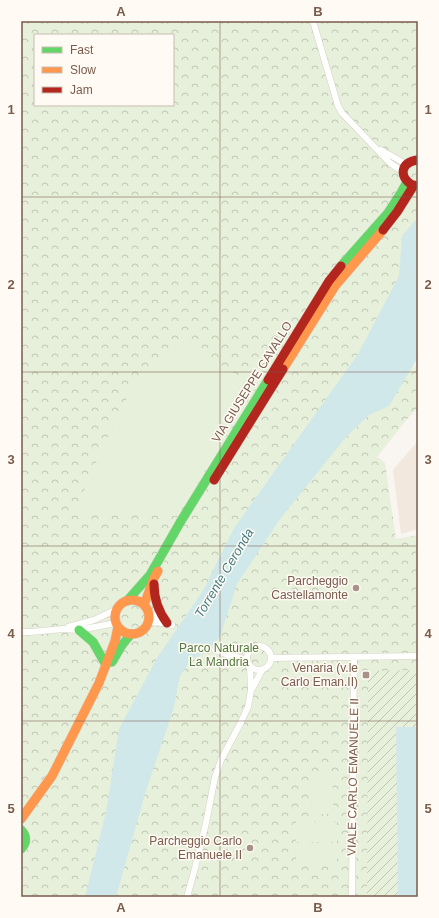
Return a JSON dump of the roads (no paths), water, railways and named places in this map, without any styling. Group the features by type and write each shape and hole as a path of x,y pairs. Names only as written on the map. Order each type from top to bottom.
{"street":[{"path":"313,21 338,106 342,113 390,163 405,168"},
{"path":"372,145 405,168"},
{"path":"413,184 403,176 405,168 410,161 418,160"},
{"name":"VIA GIUSEPPE CAVALLO","path":"146,608 154,578 186,524 335,286 392,220 407,198 413,184"},
{"name":"VIA GIUSEPPE CAVALLO","path":"127,601 150,575 189,508 329,281 369,236 401,194 413,184"},
{"path":"154,578 154,594 160,613 169,624"},
{"path":"63,629 94,620 117,609 127,601 131,600 140,602 169,624"},
{"path":"117,625 122,630 131,634 141,631 148,622 149,617 146,608"},
{"path":"99,683 115,641 117,625 115,613 117,609"},
{"path":"148,622 169,624"},
{"path":"21,632 63,629 79,630 117,625"},
{"path":"79,630 93,642 106,666"},
{"path":"22,848 26,838 22,830 24,815 52,776 99,683 122,645 131,634"},
{"path":"215,650 237,657 249,663 256,670 262,670 269,666 271,658 270,652 262,646 255,647 248,653 237,657"},
{"path":"187,897 206,823 215,777 221,760 248,707 251,690 248,653"},
{"path":"271,658 418,656"},
{"name":"VIALE CARLO EMANUELE II","path":"352,897 354,657"},
{"path":"251,690 262,670"}],"water":[{"name":"Torrente Ceronda","path":"418,217 417,359 389,406 369,415 346,437 280,519 237,584 220,637 207,652 192,659 180,676 174,707 145,794 116,897 85,897 106,812 119,729 157,658 204,589 234,528 358,354 399,276 402,236"},
{"path":"396,727 418,727 418,897 398,897"}],"place":[{"name":"Parcheggio Castellamonte","path":"356,588"},
{"name":"Venaria (v.le Carlo Eman.II)","path":"366,675"},
{"name":"Parcheggio Carlo Emanuele II","path":"250,848"}],"park label":[{"name":"Parco Naturale La Mandria","path":"219,655"}]}
